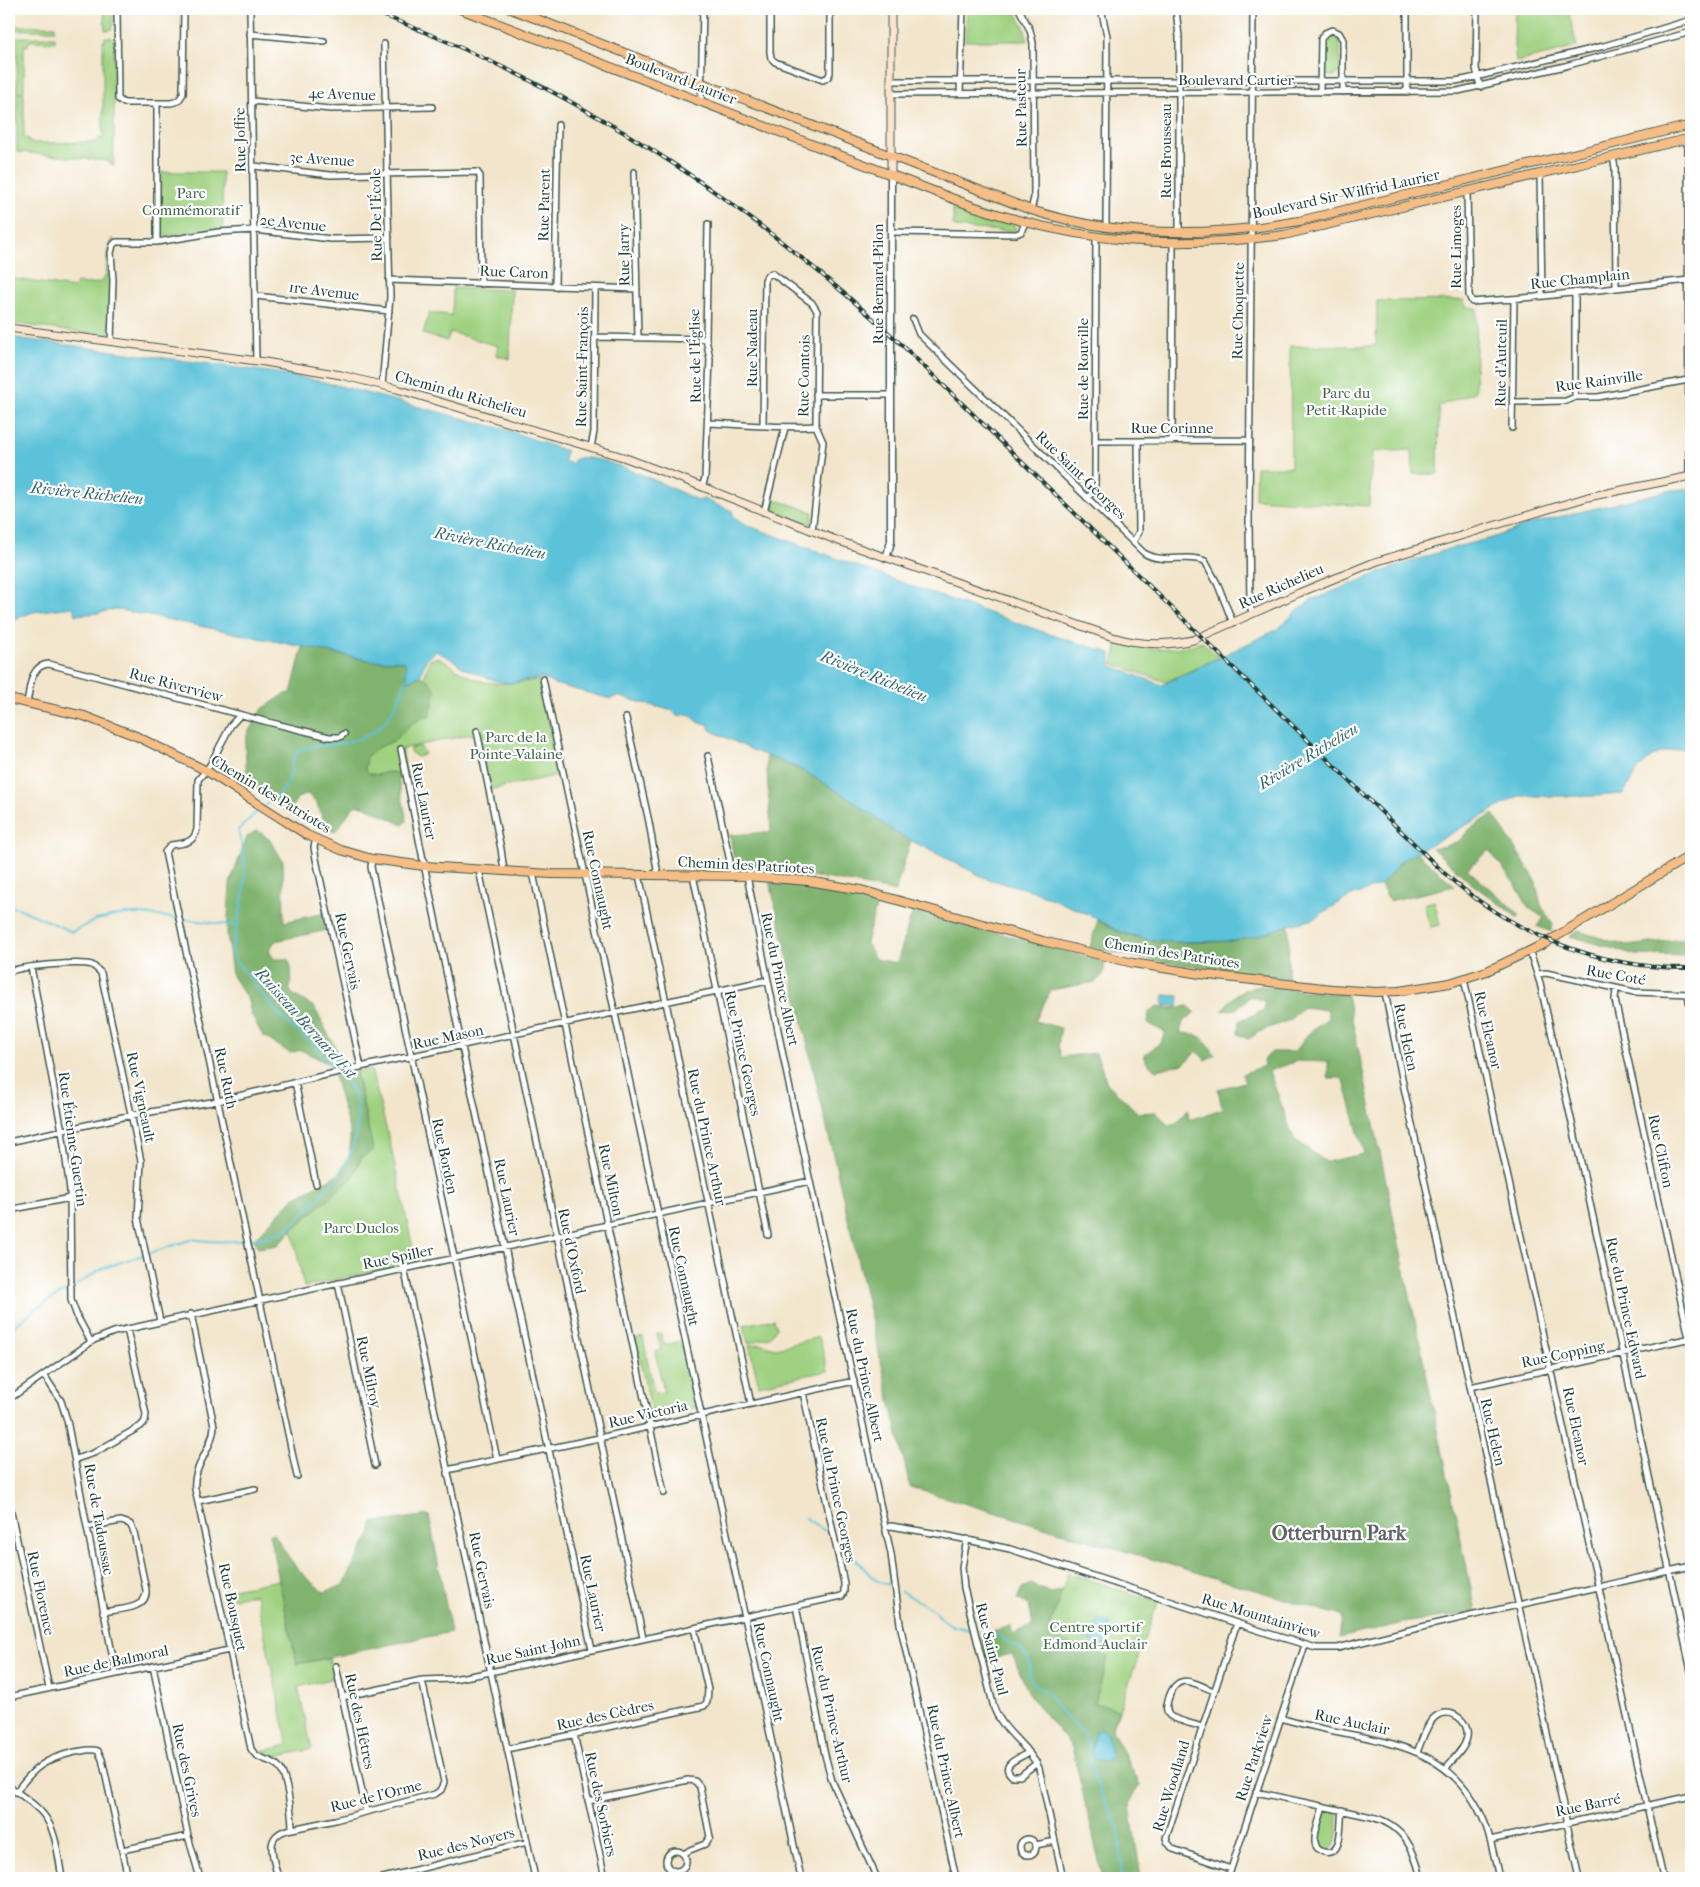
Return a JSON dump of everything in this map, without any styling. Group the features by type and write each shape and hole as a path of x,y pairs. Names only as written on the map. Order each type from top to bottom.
{"main road":[{"name":"Boulevard Laurier","path":"460,9 891,174"},
{"name":"Boulevard Laurier","path":"512,9 891,156"},
{"name":"Rue Bernard-Pilon","path":"891,9 891,174"},
{"name":"Boulevard Sir-Wilfrid-Laurier","path":"891,156 1032,210 1073,222 1106,228 1179,233 1252,229 1327,215 1691,125"},
{"name":"Boulevard Sir-Wilfrid-Laurier","path":"891,174 972,206 1025,222 1096,237 1173,243 1218,242 1252,239 1312,229 1688,138"},
{"name":"Chemin du Richelieu","path":"9,328 256,360 315,370 382,385 591,447 702,487 886,558"},
{"name":"Rue Richelieu","path":"886,558 1114,637 1132,642 1158,644 1184,642 1355,569 1588,497 1690,476"},
{"name":"Chemin des Patriotes","path":"9,699 65,711 109,724 205,770 316,839 341,850 372,859 424,866 532,873 747,876 808,881 861,890 1052,943 1152,967 1315,987 1384,992 1433,986 1487,972 1530,952 1691,855"}],"street":[{"path":"117,9 118,99 124,103 157,104 175,103 180,100 183,94 184,9"},
{"name":"Rue Joffre","path":"250,9 256,360"},
{"path":"701,101 702,9"},
{"path":"770,9 771,58 776,62 818,78 826,79 830,73 830,9"},
{"path":"960,93 963,9"},
{"name":"Rue Pasteur","path":"1019,9 1028,25 1032,39 1034,92 1034,198 1032,210"},
{"path":"1101,9 1107,36 1106,228"},
{"name":"Rue Brousseau","path":"1176,9 1179,24 1179,233"},
{"name":"Rue Choquette","path":"1252,9 1250,607 1253,613"},
{"path":"1407,9 1407,92"},
{"path":"1477,9 1476,68 1480,87"},
{"name":"Boulevard Cartier","path":"891,82 1107,80 1455,81 1575,53 1691,20"},
{"path":"1320,92 1321,39 1325,33 1332,30 1340,33 1343,40 1343,92"},
{"name":"Boulevard Cartier","path":"891,94 1452,92 1577,63 1691,32"},
{"path":"250,34 324,41"},
{"name":"Rue De l'École","path":"382,385 389,311 388,173 384,44"},
{"path":"1575,53 1577,63"},
{"name":"4e Avenue","path":"252,101 330,109 432,108"},
{"path":"157,104 157,242"},
{"name":"Rue Parent","path":"555,286 558,125"},
{"path":"1688,138 1690,476"},
{"path":"1613,156 1615,168 1616,288"},
{"name":"3e Avenue","path":"254,166 330,175 478,173 480,176 481,284"},
{"name":"Rue Jarry","path":"634,172 638,337"},
{"name":"Rue Bernard-Pilon","path":"886,558 891,542 891,174"},
{"path":"1540,174 1542,296"},
{"name":"Rue Limoges","path":"1467,192 1469,295 1472,302"},
{"path":"892,232 1016,234 1021,232 1025,222"},
{"name":"Rue de l'Église","path":"702,487 705,478 710,359 706,339 708,224"},
{"name":"2e Avenue","path":"111,341 113,287 111,254 112,245 118,242 157,242 223,231 255,230 331,240 389,238"},
{"name":"Rue de Rouville","path":"1087,498 1095,486 1096,237"},
{"path":"1172,441 1173,243"},
{"name":"Rue Comtois","path":"769,274 776,275 817,309 816,426 823,442 812,531"},
{"name":"Rue Nadeau","path":"763,425 765,284 766,277 769,274"},
{"name":"Rue Caron","path":"389,280 637,289"},
{"name":"Rue Champlain","path":"1472,302 1690,280"},
{"name":"Rue Saint-François","path":"591,447 594,432 595,288"},
{"path":"1575,292 1575,397"},
{"name":"1re Avenue","path":"256,296 389,311"},
{"name":"Rue d'Auteuil","path":"1512,428 1514,299"},
{"name":"Rue Saint-Georges","path":"913,318 919,334 1144,553 1153,557 1204,560 1218,585 1232,623"},
{"path":"595,337 706,339"},
{"name":"Rue Rainville","path":"1513,402 1566,401 1575,397 1598,397 1688,380"},
{"path":"816,395 891,394"},
{"path":"708,423 763,425 785,428 816,426"},
{"path":"764,512 785,428"},
{"name":"Rue Corinne","path":"1095,441 1250,440"},
{"path":"1133,542 1139,532 1138,441"},
{"name":"Rue Riverview","path":"27,702 34,672 39,667 49,664 330,737 340,737 344,734"},
{"name":"Rue Connaught","path":"543,679 801,1878"},
{"name":"Rue Ruth","path":"240,715 228,730 198,780 197,829 195,836 190,842 170,845 165,852 297,1476"},
{"path":"626,718 649,822 658,875"},
{"path":"477,731 504,871"},
{"name":"Rue Laurier","path":"401,749 504,1247 592,1650"},
{"path":"708,756 733,876"},
{"name":"Rue Gervais","path":"316,839 314,846 316,859 362,1067"},
{"name":"Rue Borden","path":"372,859 371,866 497,1459"},
{"name":"Rue d'Oxford","path":"479,870 643,1638"},
{"name":"Rue Milton","path":"532,873 664,1493"},
{"name":"Rue du Prince Arthur","path":"639,875 751,1404"},
{"name":"Rue Prince Georges","path":"693,876 768,1235"},
{"name":"Rue du Prince Albert","path":"747,876 810,1181 885,1526 894,1573 900,1624 956,1878"},
{"name":"Rue du Prince Edward","path":"1530,952 1538,974 1623,1354 1691,1671"},
{"name":"Rue Vigneault","path":"9,972 31,967 88,964 101,973 141,1161 138,1218 160,1321"},
{"name":"Rue Étienne-Guertin","path":"31,967 62,1131 70,1198 71,1300 77,1316 92,1342"},
{"name":"Rue Coté","path":"1538,974 1546,973 1642,993 1689,994"},
{"name":"Rue Eleanor","path":"1464,979 1663,1878"},
{"name":"Rue Mason","path":"9,1142 132,1115 218,1101 355,1068 768,980"},
{"name":"Rue Clifton","path":"1616,989 1615,1000 1691,1347"},
{"name":"Rue Helen","path":"1384,992 1579,1878"},
{"path":"1689,994 1691,1014"},
{"path":"295,1082 316,1184"},
{"name":"Rue Spiller","path":"9,1398 92,1342 109,1334 127,1329 810,1181"},
{"path":"9,1210 70,1198"},
{"name":"Rue Gervais","path":"404,1268 535,1878"},
{"name":"Rue Milroy","path":"338,1283 375,1465"},
{"name":"Rue Bousquet","path":"191,1314 214,1426 211,1440 195,1474 194,1484 251,1749 258,1758 274,1763 281,1769 293,1820 292,1829"},
{"path":"76,1459 94,1453 141,1426 145,1421 146,1414 127,1329"},
{"name":"Rue Copping","path":"1470,1387 1690,1339"},
{"name":"Rue de Tadoussac","path":"44,1375 64,1408 76,1459 86,1527 116,1673"},
{"name":"Rue Victoria","path":"448,1470 854,1381"},
{"name":"Rue du Prince Georges","path":"803,1392 844,1583 844,1592"},
{"path":"198,1501 255,1489"},
{"name":"Rue Florence","path":"9,1502 49,1688"},
{"path":"86,1527 121,1521 130,1524 134,1531 146,1598 140,1604 104,1612"},
{"name":"Rue Mountainview","path":"885,1526 967,1539 1010,1549 1304,1645 1320,1648 1338,1648 1691,1566"},
{"name":"Rue Saint-Paul","path":"967,1539 962,1567 964,1588 994,1708 1001,1721 1037,1763 1063,1878"},
{"name":"Rue Saint-John","path":"342,1697 422,1680 453,1679 491,1672 643,1638 838,1598 844,1592"},
{"name":"Rue du Prince-Arthur","path":"796,1606 825,1755 832,1781 877,1878"},
{"name":"Rue Woodland","path":"1231,1869 1173,1849 1166,1840 1237,1623"},
{"name":"Rue des Cèdres","path":"507,1749 700,1708 707,1702 708,1690 694,1628"},
{"name":"Rue Parkview","path":"1228,1878 1304,1645"},
{"name":"Rue de Balmoral","path":"9,1697 230,1650"},
{"name":"Rue des Grives","path":"153,1666 188,1836 200,1878"},
{"name":"Rue des Hêtres","path":"336,1666 366,1812"},
{"name":"Rue de l'Orme","path":"292,1829 435,1794 443,1788 443,1779 422,1680"},
{"name":"Rue Woodland","path":"1202,1727 1174,1718 1169,1714 1166,1707 1170,1694 1175,1684 1183,1681 1214,1691"},
{"path":"1418,1752 1429,1725 1434,1718 1440,1714 1447,1713 1459,1717 1466,1726 1467,1738 1445,1769"},
{"name":"Rue Auclair","path":"1280,1718 1389,1742 1418,1752 1445,1769 1472,1799 1483,1819 1499,1878"},
{"name":"Rue des Sorbiers","path":"574,1734 605,1878"},
{"path":"16,1792 32,1771 48,1760 89,1749 96,1750 102,1759 128,1878"},
{"path":"1029,1752 1009,1763 1008,1773 1012,1776 1018,1776 1037,1763"},
{"path":"588,1801 688,1780 695,1781 700,1787 710,1837 705,1844 684,1854"},
{"path":"9,1786 41,1812 50,1825 62,1878"},
{"path":"1256,1792 1381,1819 1396,1828 1406,1838 1413,1850 1421,1878"},
{"name":"Rue Barré","path":"1490,1840 1691,1796"},
{"path":"1323,1806 1314,1842 1318,1849 1324,1853 1332,1851 1337,1846 1342,1810"},
{"path":"278,1878 272,1849 273,1841 280,1832 292,1829"},
{"path":"122,1850 188,1836"},
{"path":"1036,1845 1055,1841"},
{"name":"Rue des Noyers","path":"383,1878 527,1842"},
{"path":"679,1851 684,1854 687,1861 682,1870 675,1871 669,1868 666,1862 670,1853 679,1851"}],"green space":[{"path":"104,9 113,9 113,26 111,30 105,30"},
{"path":"967,9 1014,9 1024,27 1028,41 965,41"},
{"path":"1515,9 1592,9 1569,14 1577,47 1516,62 1514,45"},
{"path":"9,26 55,26 55,30 9,30"},
{"path":"1330,34 1335,34 1340,40 1340,73 1332,76 1324,73 1324,40"},
{"path":"9,37 55,37 55,42 29,41 28,46 24,46 24,92 17,92 17,40 9,39"},
{"path":"105,37 111,37 114,40 114,166 108,161 17,152 17,93 24,93 24,138 29,139 29,143 98,142 99,138 103,138 103,41 105,41"},
{"name":"Parc Commémoratif","path":"161,172 222,172 223,228 162,235"},
{"path":"953,204 1014,225 1016,229 1014,231 1007,231 955,227 953,225"},
{"path":"109,247 108,256 111,280 109,333 107,336 9,323 9,278 74,288 76,283 91,284 100,282 105,277"},
{"path":"453,288 512,290 510,359 496,355 498,346 450,332 447,341 423,334 429,313 452,315"},
{"name":"Parc du Petit-Rapide","path":"1464,300 1466,307 1477,308 1475,392 1439,406 1438,474 1413,474 1412,450 1372,452 1369,506 1255,499 1256,467 1291,467 1290,346 1376,346 1377,301"},
{"path":"774,499 813,512 811,524 774,510"},
{"path":"1202,642 1219,657 1166,682 1113,664 1118,643 1160,649"},
{"path":"303,646 364,660 405,662 407,681 420,676 429,681 436,690 430,715 411,724 394,741 379,747 367,756 365,768 368,773 377,775 389,772 397,773 407,821 403,825 364,806 356,805 334,832 328,829 317,804 308,794 297,798 292,807 285,810 258,791 247,779 245,746 248,731 255,723 261,710 285,694 291,693"},
{"name":"Parc de la Pointe-Valaine","path":"438,657 465,674 483,681 501,683 539,680 560,775 488,790 477,733 402,749 407,777 362,785 368,739 410,684 424,677 430,660"},
{"path":"421,747 425,754 417,757 410,752 410,749"},
{"path":"766,755 798,769 829,786 911,840 895,892 816,877 777,872 736,870 730,835 771,832"},
{"path":"1493,814 1535,879 1541,905 1553,925 1551,932 1537,926 1544,918 1529,908 1515,884 1489,850 1467,869 1519,914 1518,918 1471,883 1432,848 1446,846 1459,841 1470,829"},
{"path":"257,830 270,840 283,861 284,922 325,913 328,930 275,941 269,951 274,959 288,959 292,974 289,988 292,994 314,1007 344,1065 350,1073 356,1072 373,1150 361,1158 352,1178 292,1230 278,1245 258,1248 254,1239 294,1198 339,1174 350,1155 350,1133 331,1065 301,1050 290,1053 263,1036 251,1014 248,1000 232,976 227,933 230,883 247,837"},
{"path":"1417,852 1455,886 1389,901 1381,885 1401,861"},
{"path":"770,882 829,889 878,900 866,942 875,959 897,963 913,910 1105,962 1103,975 1095,982 1051,990 1035,1021 1061,1028 1058,1045 1061,1057 1096,1053 1107,1083 1138,1113 1156,1112 1168,1125 1177,1123 1188,1109 1189,1120 1222,1109 1218,1089 1245,1082 1242,1074 1264,1066 1263,1060 1272,1052 1295,1052 1308,1034 1328,1018 1328,1010 1303,1007 1290,1020 1263,1030 1248,1039 1238,1034 1239,1021 1264,1010 1265,1002 1251,996 1236,1009 1222,1011 1237,994 1259,986 1347,995 1476,1612 1403,1623 1339,1638 1342,1616 910,1487","holes":["1297,1061 1328,1062 1328,1078 1341,1078 1344,1081 1364,1154 1326,1162 1294,1139 1269,1071"]},
{"path":"1434,901 1440,925 1430,927 1424,904"},
{"path":"1098,920 1112,929 1136,937 1189,942 1241,939 1289,925 1288,978 1155,961 1090,947"},
{"path":"1578,931 1627,946 1691,938 1691,956 1636,955 1570,936"},
{"path":"1158,1006 1172,1008 1188,1006 1195,1012 1183,1022 1180,1033 1193,1034 1202,1038 1215,1055 1205,1060 1197,1051 1184,1064 1156,1070 1147,1063 1144,1055 1160,1043 1166,1033 1148,1023 1149,1011"},
{"name":"Parc Duclos","path":"371,1069 391,1147 416,1262 304,1287 292,1230 309,1215 305,1205 326,1200 352,1178 361,1158 373,1150 356,1072"},
{"path":"774,1319 777,1327 770,1337 748,1343 744,1325"},
{"path":"657,1334 661,1334 664,1345 681,1341 695,1408 653,1417 635,1339 643,1337 654,1393 664,1392 655,1352 661,1350"},
{"path":"819,1337 828,1371 759,1385 749,1345 761,1344 776,1348"},
{"path":"429,1515 451,1632 297,1664 269,1534 274,1533 295,1566 324,1592 344,1585 372,1533 372,1523"},
{"name":"Centre sportif Edmond-Auclair","path":"1068,1573 1158,1602 1112,1730 1042,1646"},
{"path":"279,1580 297,1664 329,1658 334,1678 298,1687 312,1749 270,1758 257,1752 288,1745 256,1594 224,1600 222,1591"},
{"path":"1031,1584 1050,1593 1062,1591 1047,1637 1108,1657 1095,1703 1118,1710 1112,1730 1140,1785 1133,1795 1130,1805 1141,1878 1103,1878 1072,1747 1030,1696 1012,1654 985,1660 981,1635 1010,1626 1013,1634 1033,1625 1029,1605 1017,1599 1022,1588"},
{"path":"1327,1812 1336,1813 1338,1826 1336,1840 1328,1851 1320,1848 1318,1834 1322,1820"}],"water":[{"name":"Rivière Richelieu","path":"9,337 284,374 328,383 507,430 566,451 564,461 572,464 575,459 586,458 618,465 699,501 703,499 732,511 734,517 741,523 917,588 1049,634 1111,653 1111,666 1162,685 1278,629 1300,608 1312,600 1376,574 1451,548 1492,538 1530,524 1667,491 1691,488 1691,746 1664,752 1644,763 1623,794 1519,796 1401,861 1381,885 1347,898 1311,920 1233,941 1172,942 1147,939 1120,932 1088,914 1031,890 987,879 896,833 849,798 800,769 752,750 710,730 708,724 700,723 689,714 677,716 673,711 617,696 611,699 554,684 542,678 509,683 496,681 463,668 455,661 436,651 427,658 420,676 407,681 405,662 402,661 373,661 115,609 99,613 76,615 73,607 33,612 9,621"},
{"path":"1164,995 1179,996 1178,1006 1163,1005"},
{"path":"1098,1620 1111,1624 1104,1646 1079,1637 1082,1630 1094,1634"},
{"path":"1103,1729 1107,1733 1111,1756 1106,1761 1097,1760 1092,1752 1095,1731"}],"waterway":[{"path":"266,805 285,786 289,779 295,755 298,752 310,747 352,741 365,737 375,731 390,715 407,679"},
{"name":"Ruisseau Bernard Est","path":"73,1287 103,1268 193,1239 202,1241 239,1241 264,1237 283,1231 295,1222 333,1181 350,1154 357,1131 358,1120 355,1097 351,1087 307,1039 283,1019 233,958 232,950 244,891 245,861 238,830 260,809"},
{"path":"9,907 18,908 72,932 96,920 124,914 142,914 238,926"},
{"name":"Ruisseau Bernard Est","path":"9,1330 38,1307 69,1289"},
{"path":"805,1518 827,1532"},
{"path":"839,1541 873,1578 879,1582 891,1585"},
{"path":"901,1591 935,1611 942,1619 953,1626 970,1630"},
{"path":"980,1632 998,1635 1018,1648 1028,1658 1030,1665 1029,1673 1034,1685 1050,1695 1057,1708 1084,1735 1089,1745 1094,1778 1118,1827 1122,1862 1120,1878"}],"railway":[{"path":"367,9 475,54 580,107 666,159 748,216 788,247 865,311 902,345 1443,872 1470,894 1527,930 1558,944 1623,962 1656,967 1691,968"}],"district":[{"name":"Otterburn Park","path":"1339,1533"}]}
